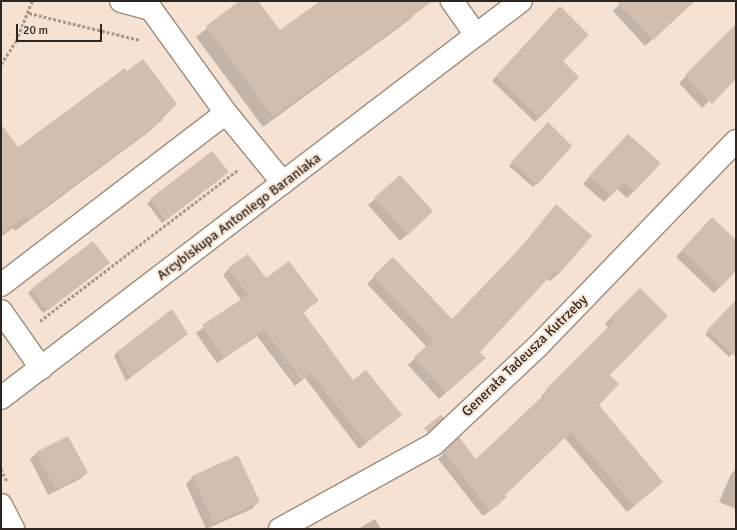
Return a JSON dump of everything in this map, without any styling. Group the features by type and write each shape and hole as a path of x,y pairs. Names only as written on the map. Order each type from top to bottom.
{"street":[{"path":"120,1 153,5 226,113 283,183"},
{"path":"452,1 476,35"},
{"name":"Arcybiskupa Antoniego Baraniaka","path":"1,398 521,1"},
{"path":"1,286 226,113"},
{"name":"Generała Tadeusza Kutrzeby","path":"280,529 434,444 537,347 736,141"},
{"path":"1,311 41,368"},
{"path":"1,504 13,529"}],"path":[{"path":"1,64 16,41 29,13 32,1"},
{"path":"29,13 146,42"},
{"path":"36,324 244,166"}],"building":[{"path":"239,1 258,1 280,30 320,1 433,1 273,117 206,26"},
{"path":"616,1 695,1 653,40"},
{"path":"560,6 589,35 563,61 579,77 540,118 496,76"},
{"path":"736,24 736,79 712,104 685,75"},
{"path":"143,59 177,104 161,116 163,120 27,220 25,217 1,235 1,124 18,147 125,68 127,71"},
{"path":"548,122 572,146 537,185 511,162"},
{"path":"628,134 661,163 634,192 624,182 611,196 589,176"},
{"path":"212,151 229,172 166,220 150,199"},
{"path":"400,175 433,211 408,235 374,198"},
{"path":"556,204 592,236 558,275 554,272 480,352 486,358 446,393 414,357 433,340 373,276 393,257 452,319 523,245"},
{"path":"712,217 736,240 736,271 721,287 682,250"},
{"path":"93,241 110,263 47,311 31,289"},
{"path":"248,254 266,278 289,261 319,301 303,312 353,380 366,370 402,415 366,443 311,373 302,380 264,330 224,358 202,325 248,295 228,268"},
{"path":"640,288 668,316 610,375 619,384 599,405 663,482 634,506 571,432 505,495 507,497 490,511 444,452 459,437 476,459 548,391 546,389 614,321 611,317"},
{"path":"736,300 736,357 707,330"},
{"path":"172,309 188,334 130,378 117,352"},
{"path":"441,415 444,418 428,433 424,428"},
{"path":"68,436 88,473 55,489 36,452"},
{"path":"238,455 260,502 214,523 192,476"}]}
